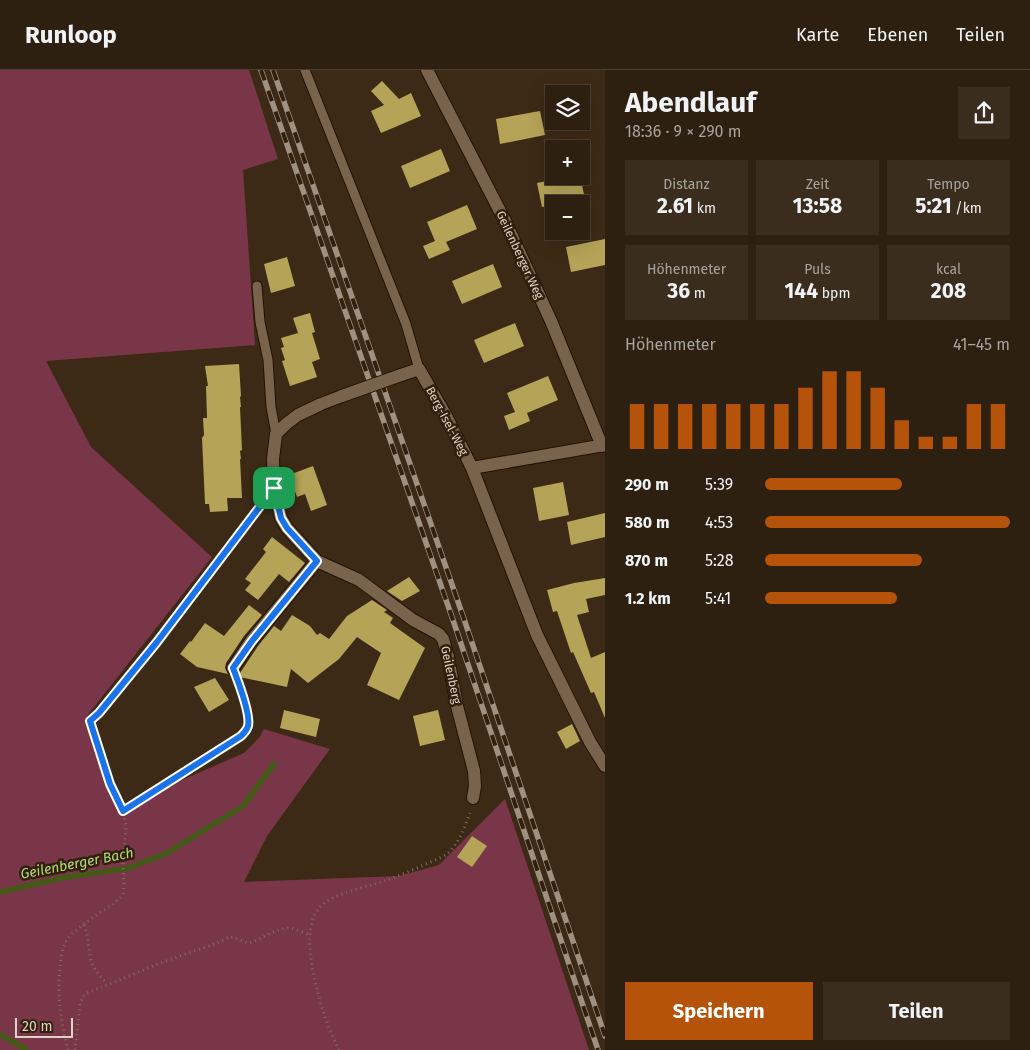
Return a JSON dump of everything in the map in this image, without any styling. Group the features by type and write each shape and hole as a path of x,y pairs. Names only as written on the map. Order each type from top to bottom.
{"street":[{"name":"Geilenberger Weg","path":"427,70 509,229 604,446 472,468"},
{"path":"276,434 298,415 321,404 419,369"},
{"name":"Berg-Isel-Weg","path":"419,369 446,416 472,468 537,635 590,742 605,766"},
{"name":"Geilenberg","path":"276,434 273,459 274,488 281,518 287,528 317,561 359,580 413,620 435,631 443,639 457,706 474,771 475,786 473,798"},
{"path":"233,668 252,641 317,561"}],"lane":[{"name":"Berg-Isel-Weg","path":"305,70 406,324 419,369"},
{"name":"Geilenberg","path":"257,286 260,322 268,360 271,407 276,434"}],"path":[{"path":"68,1050 59,1002 61,958 66,943 74,933 122,895 124,875 126,827 123,811 110,784 90,721 99,713 146,656 274,488"},
{"path":"123,811 245,732 248,727 248,716 233,668"},
{"path":"339,1050 331,1034 320,1001 312,965 310,935 314,914 325,902 383,882 450,853 464,828 473,798"},
{"path":"84,925 91,962 107,984"},
{"path":"75,1050 80,1004 85,994 229,937 252,942 285,928 291,928 310,935"}],"shaded area":[{"path":"0,70 249,70 278,159 243,170 255,345 46,361 91,447 212,557 87,716 110,785 120,807 244,753 259,738 264,729 330,749 267,836 244,882 399,876 439,865 505,799 589,1050 0,1050"}],"building":[{"path":"382,81 399,99 411,93 421,116 381,133 371,111 384,105 371,91"},
{"path":"540,111 545,135 500,144 496,119"},
{"path":"441,149 450,171 410,188 401,166"},
{"path":"545,181 545,185 582,185 584,195 545,195 545,206 542,207 537,183"},
{"path":"467,205 477,229 446,242 450,250 429,259 423,246 435,241 427,222"},
{"path":"605,239 605,265 571,272 566,247"},
{"path":"287,257 295,286 271,293 264,264"},
{"path":"493,264 502,287 462,304 452,281"},
{"path":"310,313 315,332 312,333 320,359 312,362 317,377 290,386 282,361 285,360 281,348 284,347 281,338 298,333 293,318"},
{"path":"515,323 524,346 484,363 474,340"},
{"path":"239,364 242,498 227,498 228,511 210,512 209,504 205,504 202,438 204,435 203,418 207,418 206,386 208,386 205,366"},
{"path":"548,376 558,400 527,413 530,421 509,430 504,416 515,412 507,393"},
{"path":"313,466 327,505 311,511 305,494 297,497 289,475"},
{"path":"563,482 569,515 539,521 533,488"},
{"path":"605,513 605,537 571,545 567,522"},
{"path":"272,537 305,563 289,582 279,574 258,600 245,590 251,583 245,579 266,552 263,549"},
{"path":"409,577 420,591 402,601 387,591"},
{"path":"605,578 605,595 586,599 589,612 577,615 591,658 605,652 605,718 594,692 591,693 573,652 571,653 557,611 553,612 547,590"},
{"path":"372,600 387,610 384,612 393,618 390,623 425,648 399,700 367,685 381,653 357,637 339,659 308,683 291,669 287,687 235,676 240,673 274,626 281,631 292,615 310,626 317,635 320,633 329,639 347,616"},
{"path":"249,605 262,615 244,636 226,663 225,668 228,674 197,667 180,654 205,623 224,636"},
{"path":"215,678 229,700 209,712 194,687"},
{"path":"284,710 320,719 316,737 280,728"},
{"path":"438,710 445,740 420,746 413,716"},
{"path":"572,724 580,741 566,749 557,732"},
{"path":"472,836 487,846 472,867 457,857"}],"waterway":[{"name":"Geilenberger Bach","path":"0,892 62,878 129,868 167,853 243,806 274,764"},
{"path":"0,1034 27,1050"}],"railway":[{"path":"261,70 453,620 598,1050"},
{"path":"273,70 464,619 605,1036"}],"route":[{"path":"274,488 281,518 287,528 317,561 244,651 233,668 248,716 248,727 241,736 123,811 120,808 103,765 90,721 99,713 157,642 274,488"}]}
